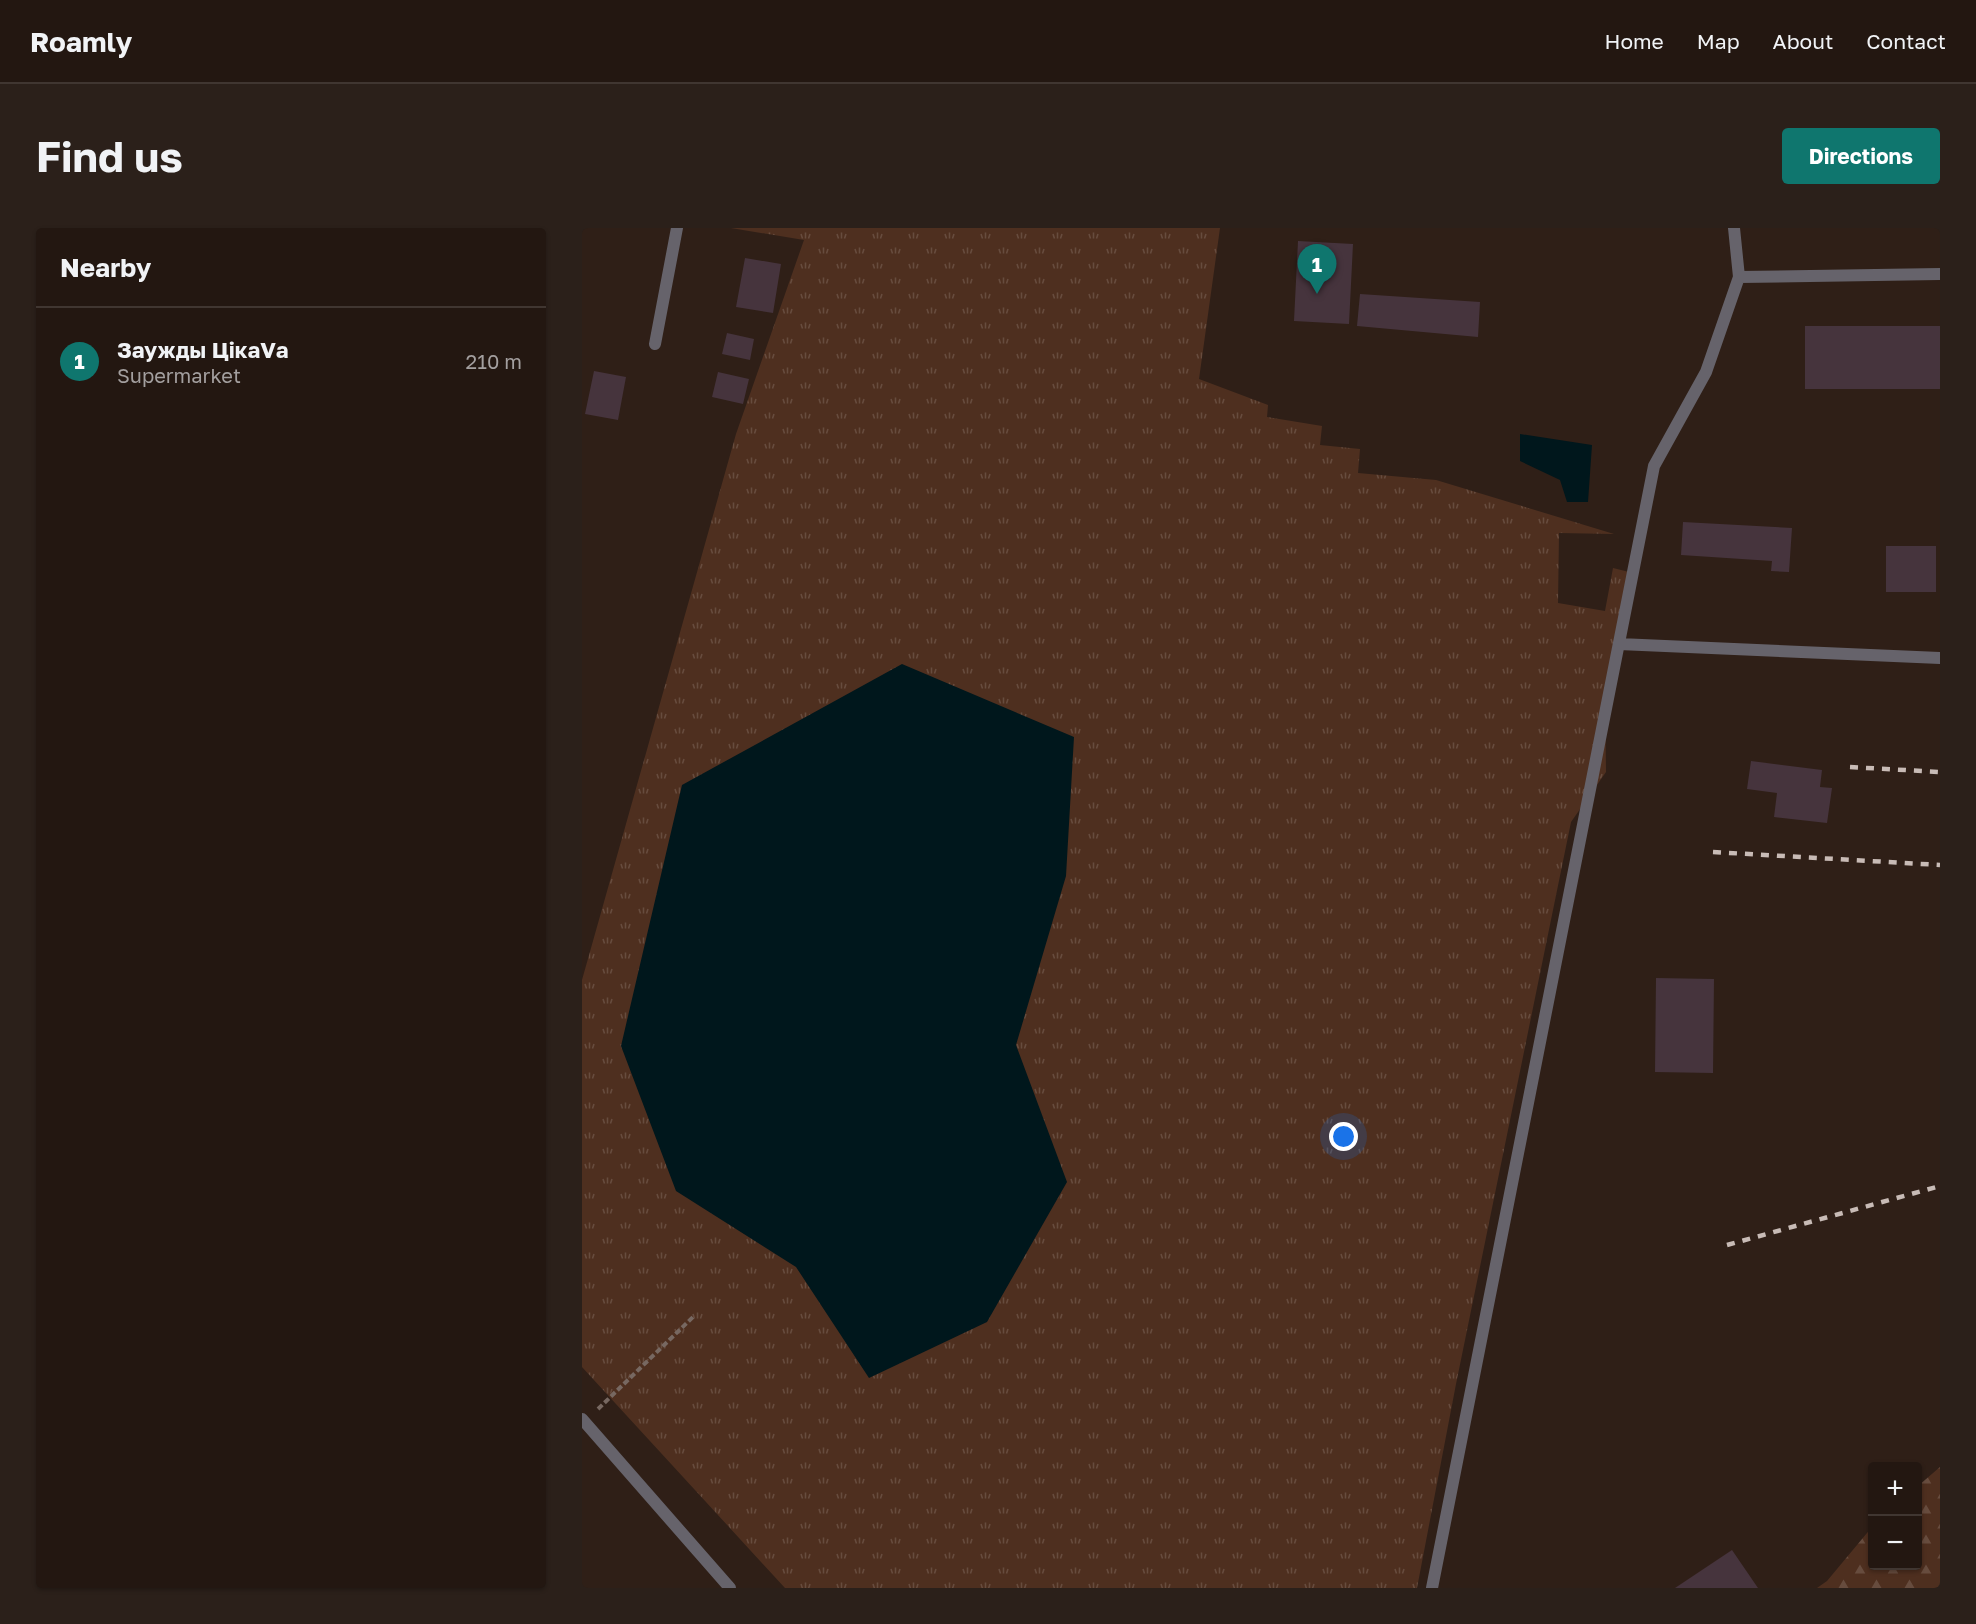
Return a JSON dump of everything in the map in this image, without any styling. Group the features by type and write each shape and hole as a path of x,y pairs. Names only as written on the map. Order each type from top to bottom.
{"street":[{"path":"655,344 677,228"},
{"path":"1432,1588 1654,466 1706,372 1739,277 1734,228"},
{"path":"1739,277 1940,274"},
{"path":"1619,644 1940,658"},
{"path":"583,1422 730,1588"}],"path":[{"path":"583,1422 693,1317"}],"green space":[{"path":"731,228 1220,228 1199,379 1268,405 1267,417 1322,426 1320,445 1360,449 1358,473 1436,480 1614,534 1559,533 1558,603 1605,611 1613,568 1629,572 1605,693 1606,772 1571,822 1456,1384 1417,1588 785,1588 582,1367 582,980 736,434 804,240"},
{"path":"1940,1467 1940,1588 1817,1588 1827,1581 1868,1532 1868,1570 1922,1570 1922,1483"}],"water":[{"path":"1520,434 1592,445 1588,502 1567,502 1560,480 1520,461"},
{"path":"902,664 1074,737 1066,876 1016,1045 1067,1182 987,1322 869,1378 796,1267 676,1191 621,1046 682,785"}],"building":[{"path":"1298,241 1353,244 1349,324 1294,321"},
{"path":"745,258 781,264 773,313 736,307"},
{"path":"1360,294 1480,302 1478,337 1357,326"},
{"path":"1805,326 1940,326 1940,389 1805,389"},
{"path":"727,333 754,339 750,360 722,354"},
{"path":"594,371 626,377 618,420 585,414"},
{"path":"718,372 749,379 743,404 712,397"},
{"path":"1683,522 1792,528 1789,572 1771,571 1772,561 1681,555"},
{"path":"1886,546 1936,546 1936,592 1886,592"},
{"path":"1751,761 1822,770 1820,787 1832,788 1827,823 1774,817 1777,793 1747,789"},
{"path":"1656,978 1714,979 1713,1073 1655,1072"},
{"path":"1732,1550 1758,1588 1675,1588"}],"railway":[{"path":"1850,767 1940,772"},
{"path":"1713,852 1940,865"},
{"path":"1727,1245 1940,1186"}],"place":[{"name":"Заужды ЦікаVа","path":"1317,294"}]}
